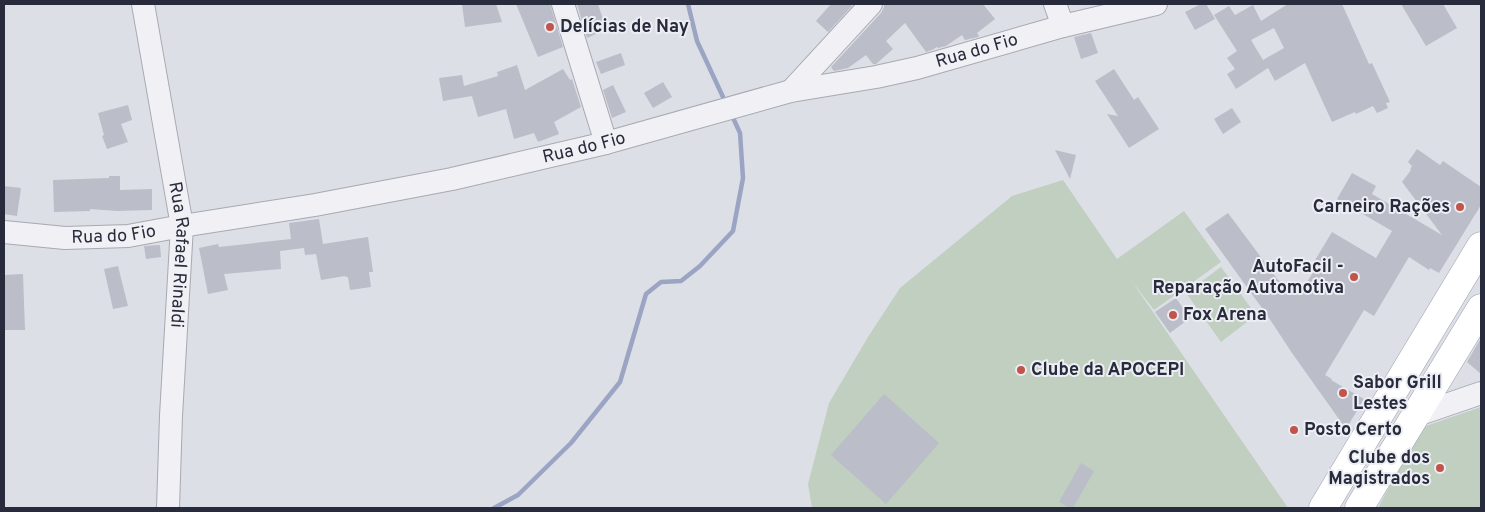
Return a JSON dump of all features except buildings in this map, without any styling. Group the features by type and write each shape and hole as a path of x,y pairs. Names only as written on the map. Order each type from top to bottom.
{"main road":[{"path":"1323,508 1481,246"},
{"path":"1359,508 1481,308"},
{"path":"1438,318 1465,334"}],"street":[{"name":"Rua Rafael Rinaldi","path":"143,4 182,226 170,416 168,508"},
{"path":"563,4 606,143"},
{"path":"791,91 871,4"},
{"path":"1055,4 1062,26"},
{"name":"Rua do Fio","path":"4,232 65,238 128,236 315,205 452,179 606,143 791,91 917,68 1062,26 1156,4"},
{"path":"1414,416 1481,393"}],"green space":[{"name":"Clube da APOCEPI","path":"1063,180 1117,259 1184,211 1221,262 1154,310 1131,280 1288,508 812,508 808,484 829,403 900,288 1012,196"},
{"path":"1221,267 1256,315 1221,342 1186,293"},
{"name":"Clube dos Magistrados","path":"1481,407 1481,508 1378,508 1420,428"}],"waterway":[{"path":"688,4 697,41 723,97"},
{"path":"494,508 518,495 571,443 620,382 646,294 661,282 681,281 700,266 733,231 743,178 740,133 734,120"}],"place":[{"name":"Delícias de Nay","path":"550,27"},
{"name":"Carneiro Rações","path":"1460,207"},
{"name":"AutoFacil - Reparação Automotiva","path":"1354,277"},
{"name":"Fox Arena","path":"1173,315"},
{"name":"Clube da APOCEPI","path":"1021,370"},
{"name":"Sabor Grill Lestes","path":"1343,393"},
{"name":"Posto Certo","path":"1294,430"},
{"name":"Clube dos Magistrados","path":"1440,468"}]}
